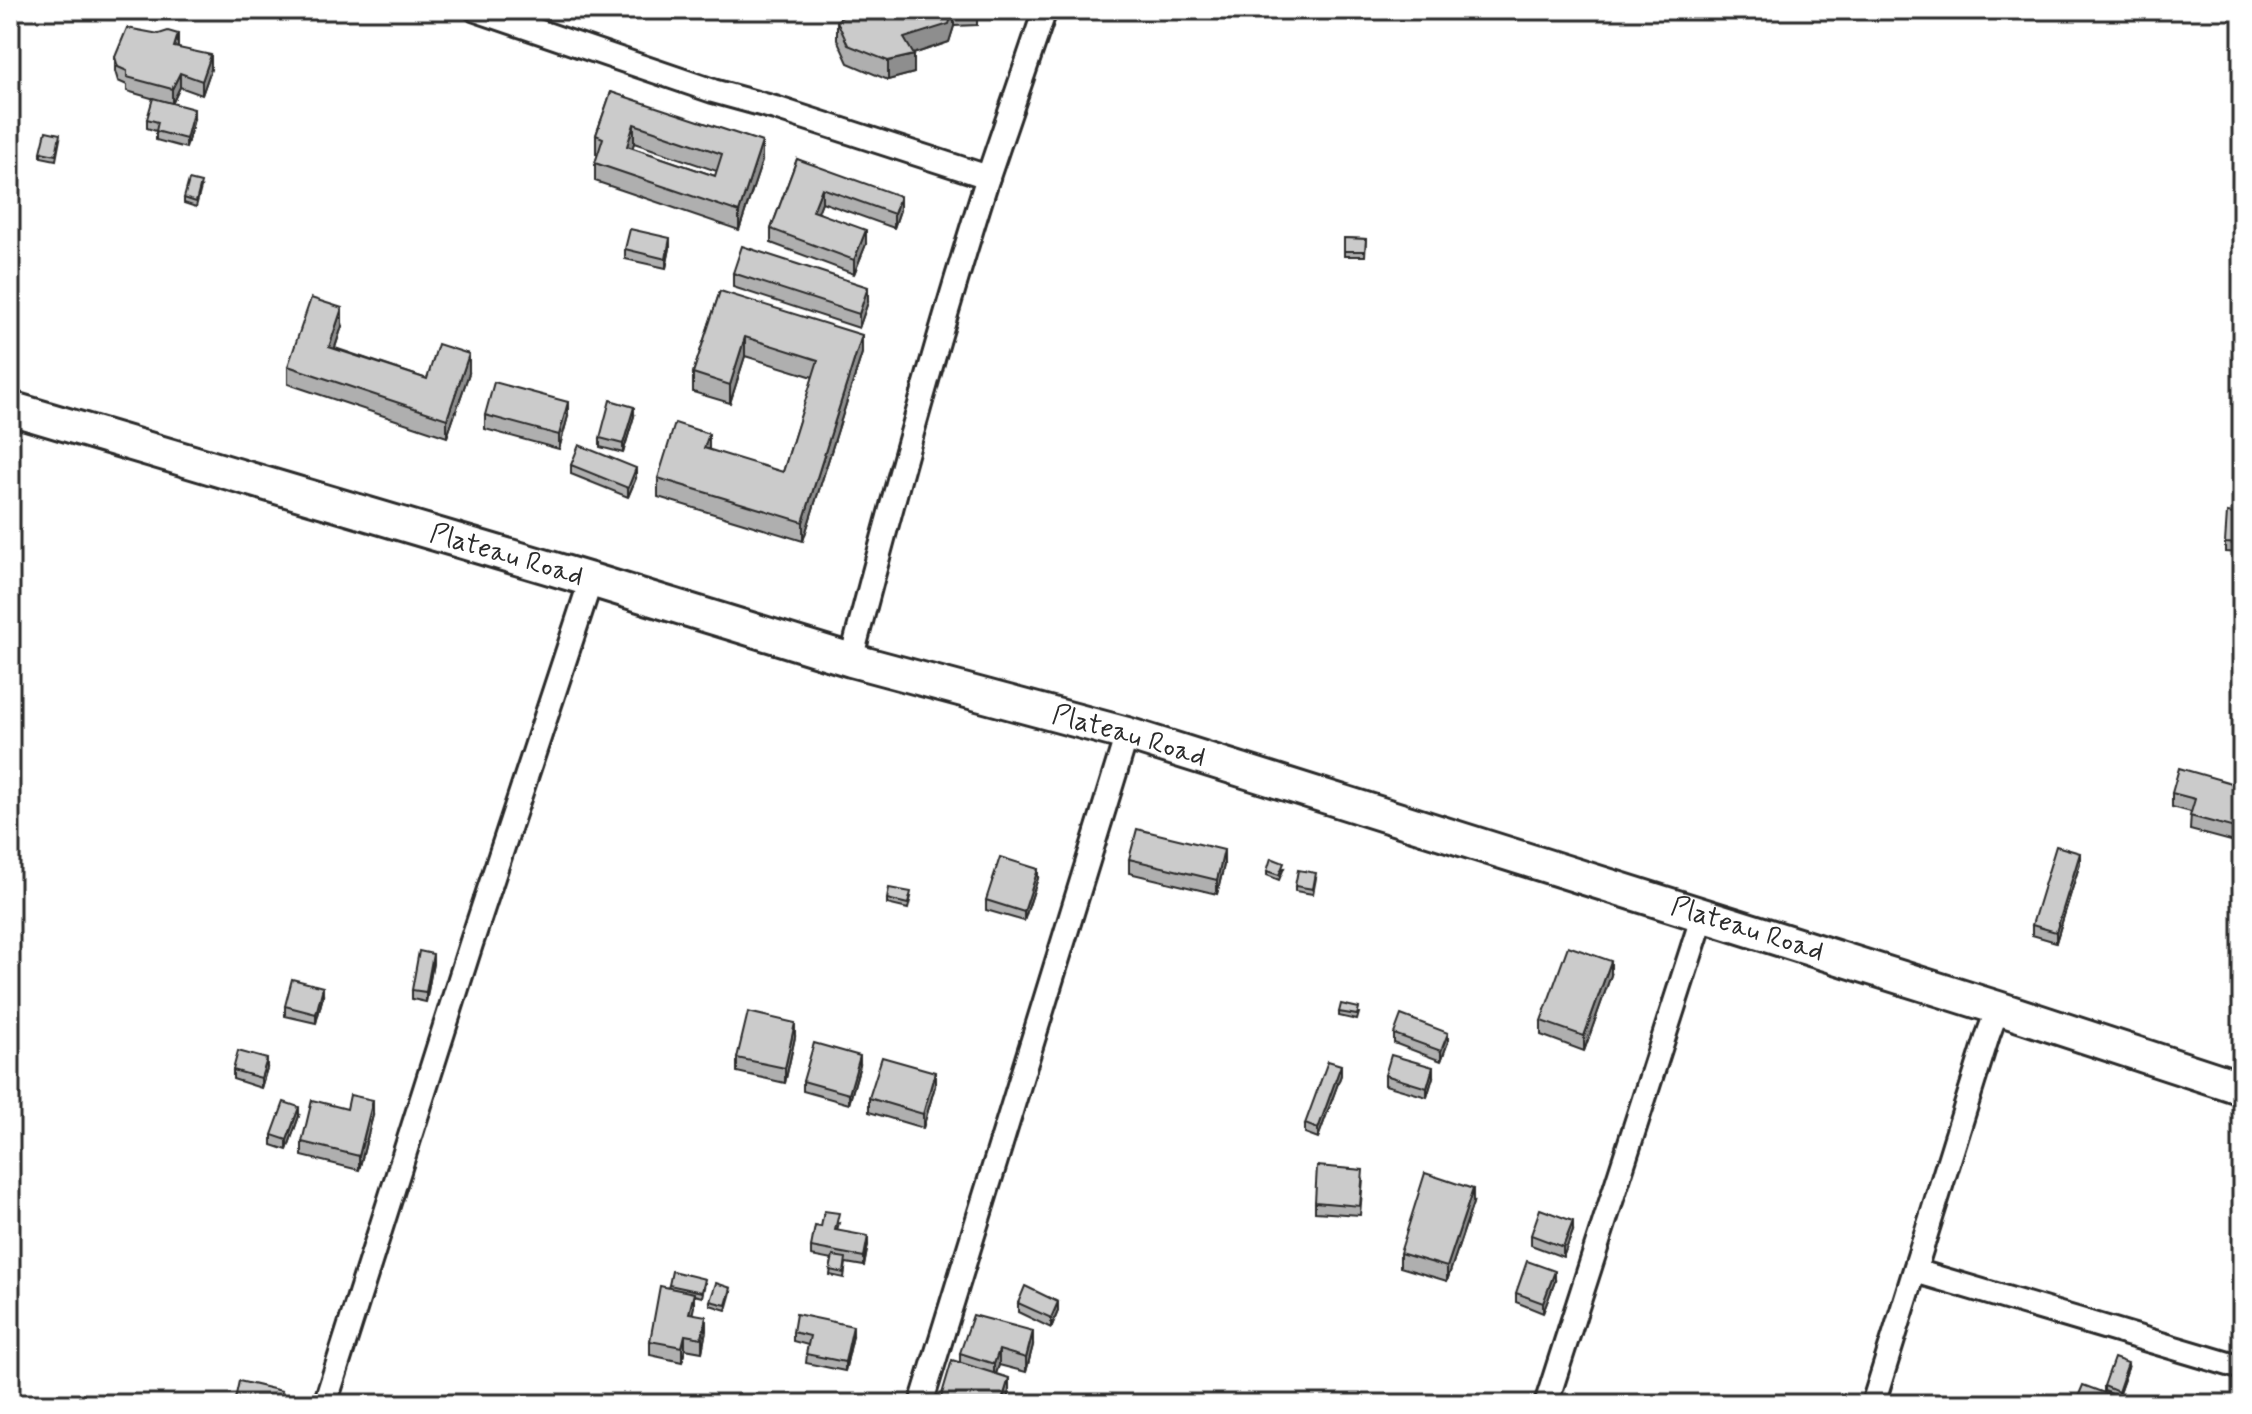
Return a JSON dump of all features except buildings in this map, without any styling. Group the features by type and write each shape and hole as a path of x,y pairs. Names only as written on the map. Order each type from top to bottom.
{"street":[{"path":"476,10 713,91 988,177"},
{"path":"851,660 917,410 988,177 1045,10"},
{"name":"Plateau Road","path":"10,408 851,660 1127,734 1998,1008 2242,1088"},
{"path":"325,1404 466,959 591,580"},
{"path":"921,1404 1127,734"},
{"path":"1546,1404 1703,915"},
{"path":"1873,1404 1998,1008"},
{"path":"1915,1271 2242,1368"}]}
